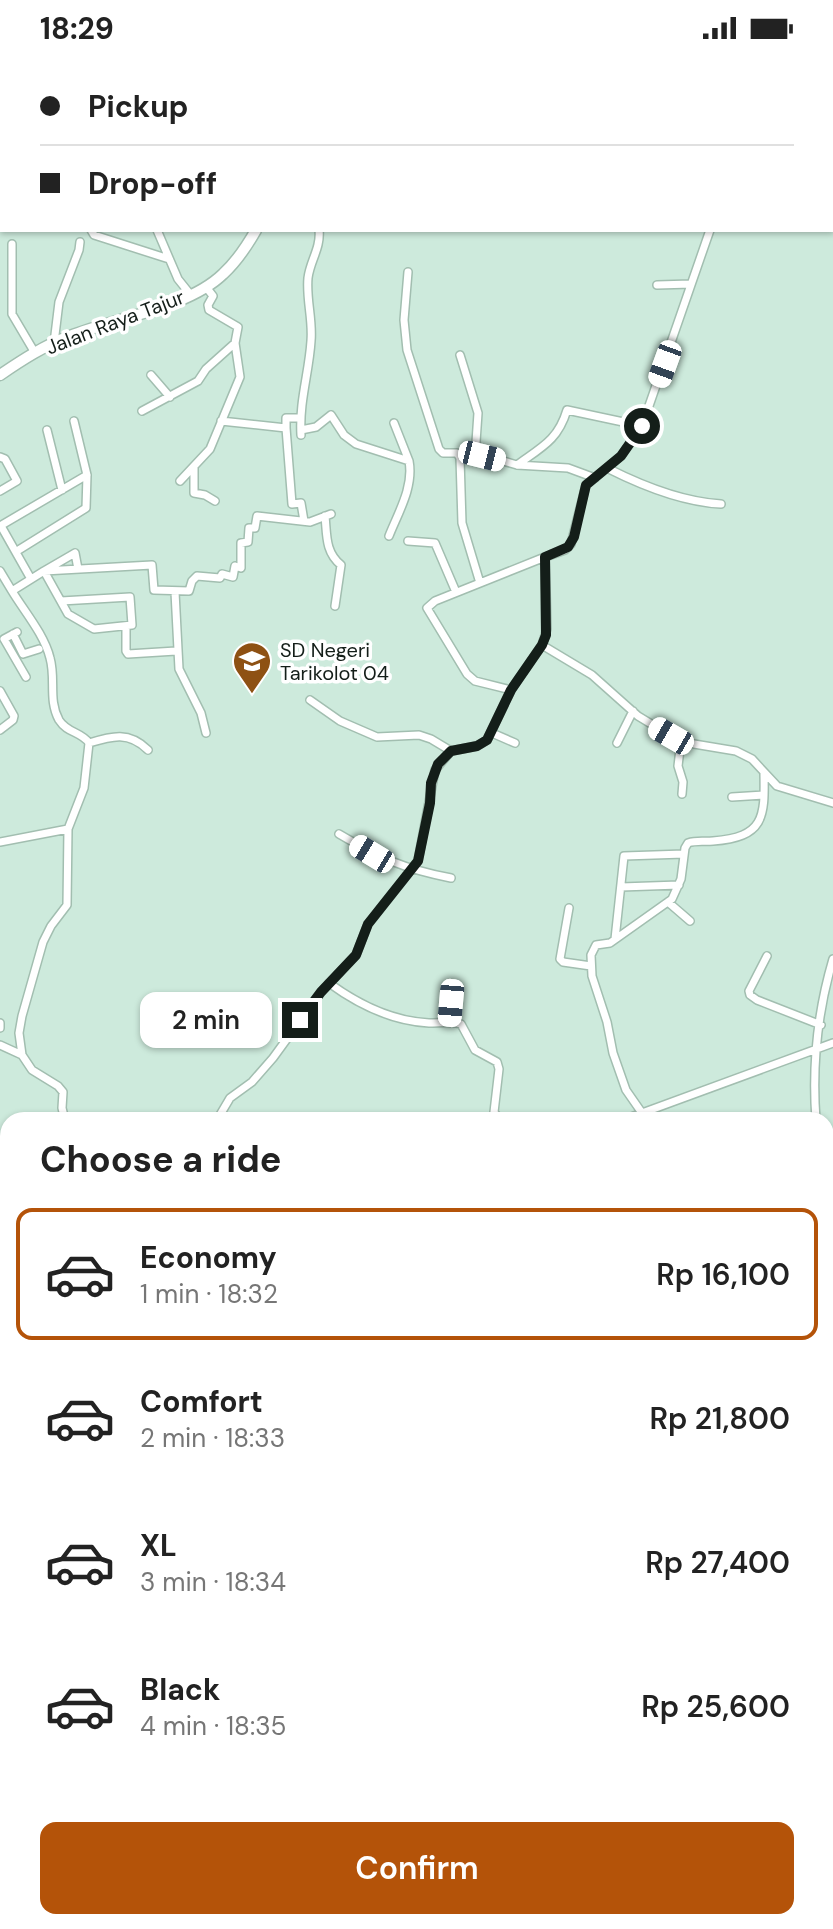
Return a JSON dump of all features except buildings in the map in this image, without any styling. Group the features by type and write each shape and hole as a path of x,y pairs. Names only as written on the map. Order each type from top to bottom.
{"main road":[{"name":"Jalan Raya Tajur","path":"0,375 73,334 164,306 206,287 222,275 255,232"}],"street":[{"path":"92,232 169,259"},
{"path":"158,232 178,279 190,294"},
{"path":"319,232 320,240 308,275 311,341 303,381 301,432 316,427 331,415 344,435 356,444 409,461"},
{"path":"511,690 475,681 467,674 427,608 456,592 565,550 571,544 586,485 609,469 632,443 642,426 709,232"},
{"path":"54,343 59,302 80,242"},
{"path":"12,244 12,314 35,353"},
{"path":"408,272 404,320 408,357 439,449 443,453 458,455 477,452 517,465 568,468 595,478"},
{"path":"657,285 691,284"},
{"path":"180,481 210,449 241,372 235,343 238,326 209,310 213,294 206,287"},
{"path":"142,411 198,381 206,369 235,343"},
{"path":"460,355 478,413 477,452"},
{"path":"151,375 170,397"},
{"path":"517,465 555,436 561,429 567,410 642,426"},
{"path":"300,418 286,418 286,428 292,504 301,503 304,521"},
{"path":"17,551 84,512 87,475 74,421"},
{"path":"221,421 286,428"},
{"path":"389,536 411,472 394,423"},
{"path":"47,430 62,490"},
{"path":"458,455 461,462 462,523 480,583"},
{"path":"0,457 5,459 17,481 0,491"},
{"path":"194,468 194,492 215,501"},
{"path":"609,469 654,488 721,504"},
{"path":"31,579 1,526 87,475"},
{"path":"44,571 152,565 154,590 189,591 194,578 201,575 233,577 235,566 241,568 241,543 248,542 249,528 255,528 257,516 310,522 328,515 328,547 331,557 341,565 335,606"},
{"path":"408,541 435,543 456,592"},
{"path":"12,591 75,553 78,569"},
{"path":"222,1112 230,1098 252,1082 273,1058 329,983 356,955 368,924 412,871 421,850 432,776 438,764 451,751 477,746 487,740 511,690 542,645 547,629 545,557"},
{"path":"0,571 50,659 52,703 58,718 63,726 86,738 89,743 84,788 68,829 67,905 51,926 41,948 19,1033 22,1055 32,1070 62,1089 64,1112"},
{"path":"44,571 68,614 94,629 132,625 130,597 61,601"},
{"path":"175,592 176,651 182,678 201,713 206,733"},
{"path":"126,626 128,654 176,651"},
{"path":"26,677 1,637 15,633 24,654 39,649"},
{"path":"542,645 592,675 633,711 681,741 730,749 752,759 777,786 833,803"},
{"path":"0,691 14,716 0,730"},
{"path":"310,700 340,721 377,737 419,735 451,751"},
{"path":"617,743 633,711"},
{"path":"492,733 515,743"},
{"path":"89,743 107,736 127,736 148,750"},
{"path":"681,741 678,766 683,782 682,794"},
{"path":"641,1112 622,1080 591,966 594,946 608,944 668,902 679,885 685,848 691,841 726,838 755,827 764,813 764,773"},
{"path":"732,797 764,795"},
{"path":"0,842 68,829"},
{"path":"339,834 372,854 412,871 451,878"},
{"path":"615,939 623,859 627,854 684,854"},
{"path":"621,887 679,885"},
{"path":"668,902 690,921"},
{"path":"569,908 560,959 591,966"},
{"path":"767,956 749,991 750,995 821,1025"},
{"path":"816,1112 815,1072 824,989 833,959"},
{"path":"329,983 360,1004 384,1014 431,1023 461,1024 475,1050 497,1062 499,1069 494,1112"},
{"path":"450,1022 451,1003"},
{"path":"645,1112 833,1043"},
{"path":"0,1045 22,1055"}],"place":[{"name":"SD Negeri Tarikolot 04","path":"252,695"}],"route":[{"path":"300,1020 356,955 368,924 418,861 426,829 431,783 438,764 451,751 477,746 491,735 511,690 546,635 545,557 568,547 574,537 586,485 609,469 632,443 642,426"}]}
